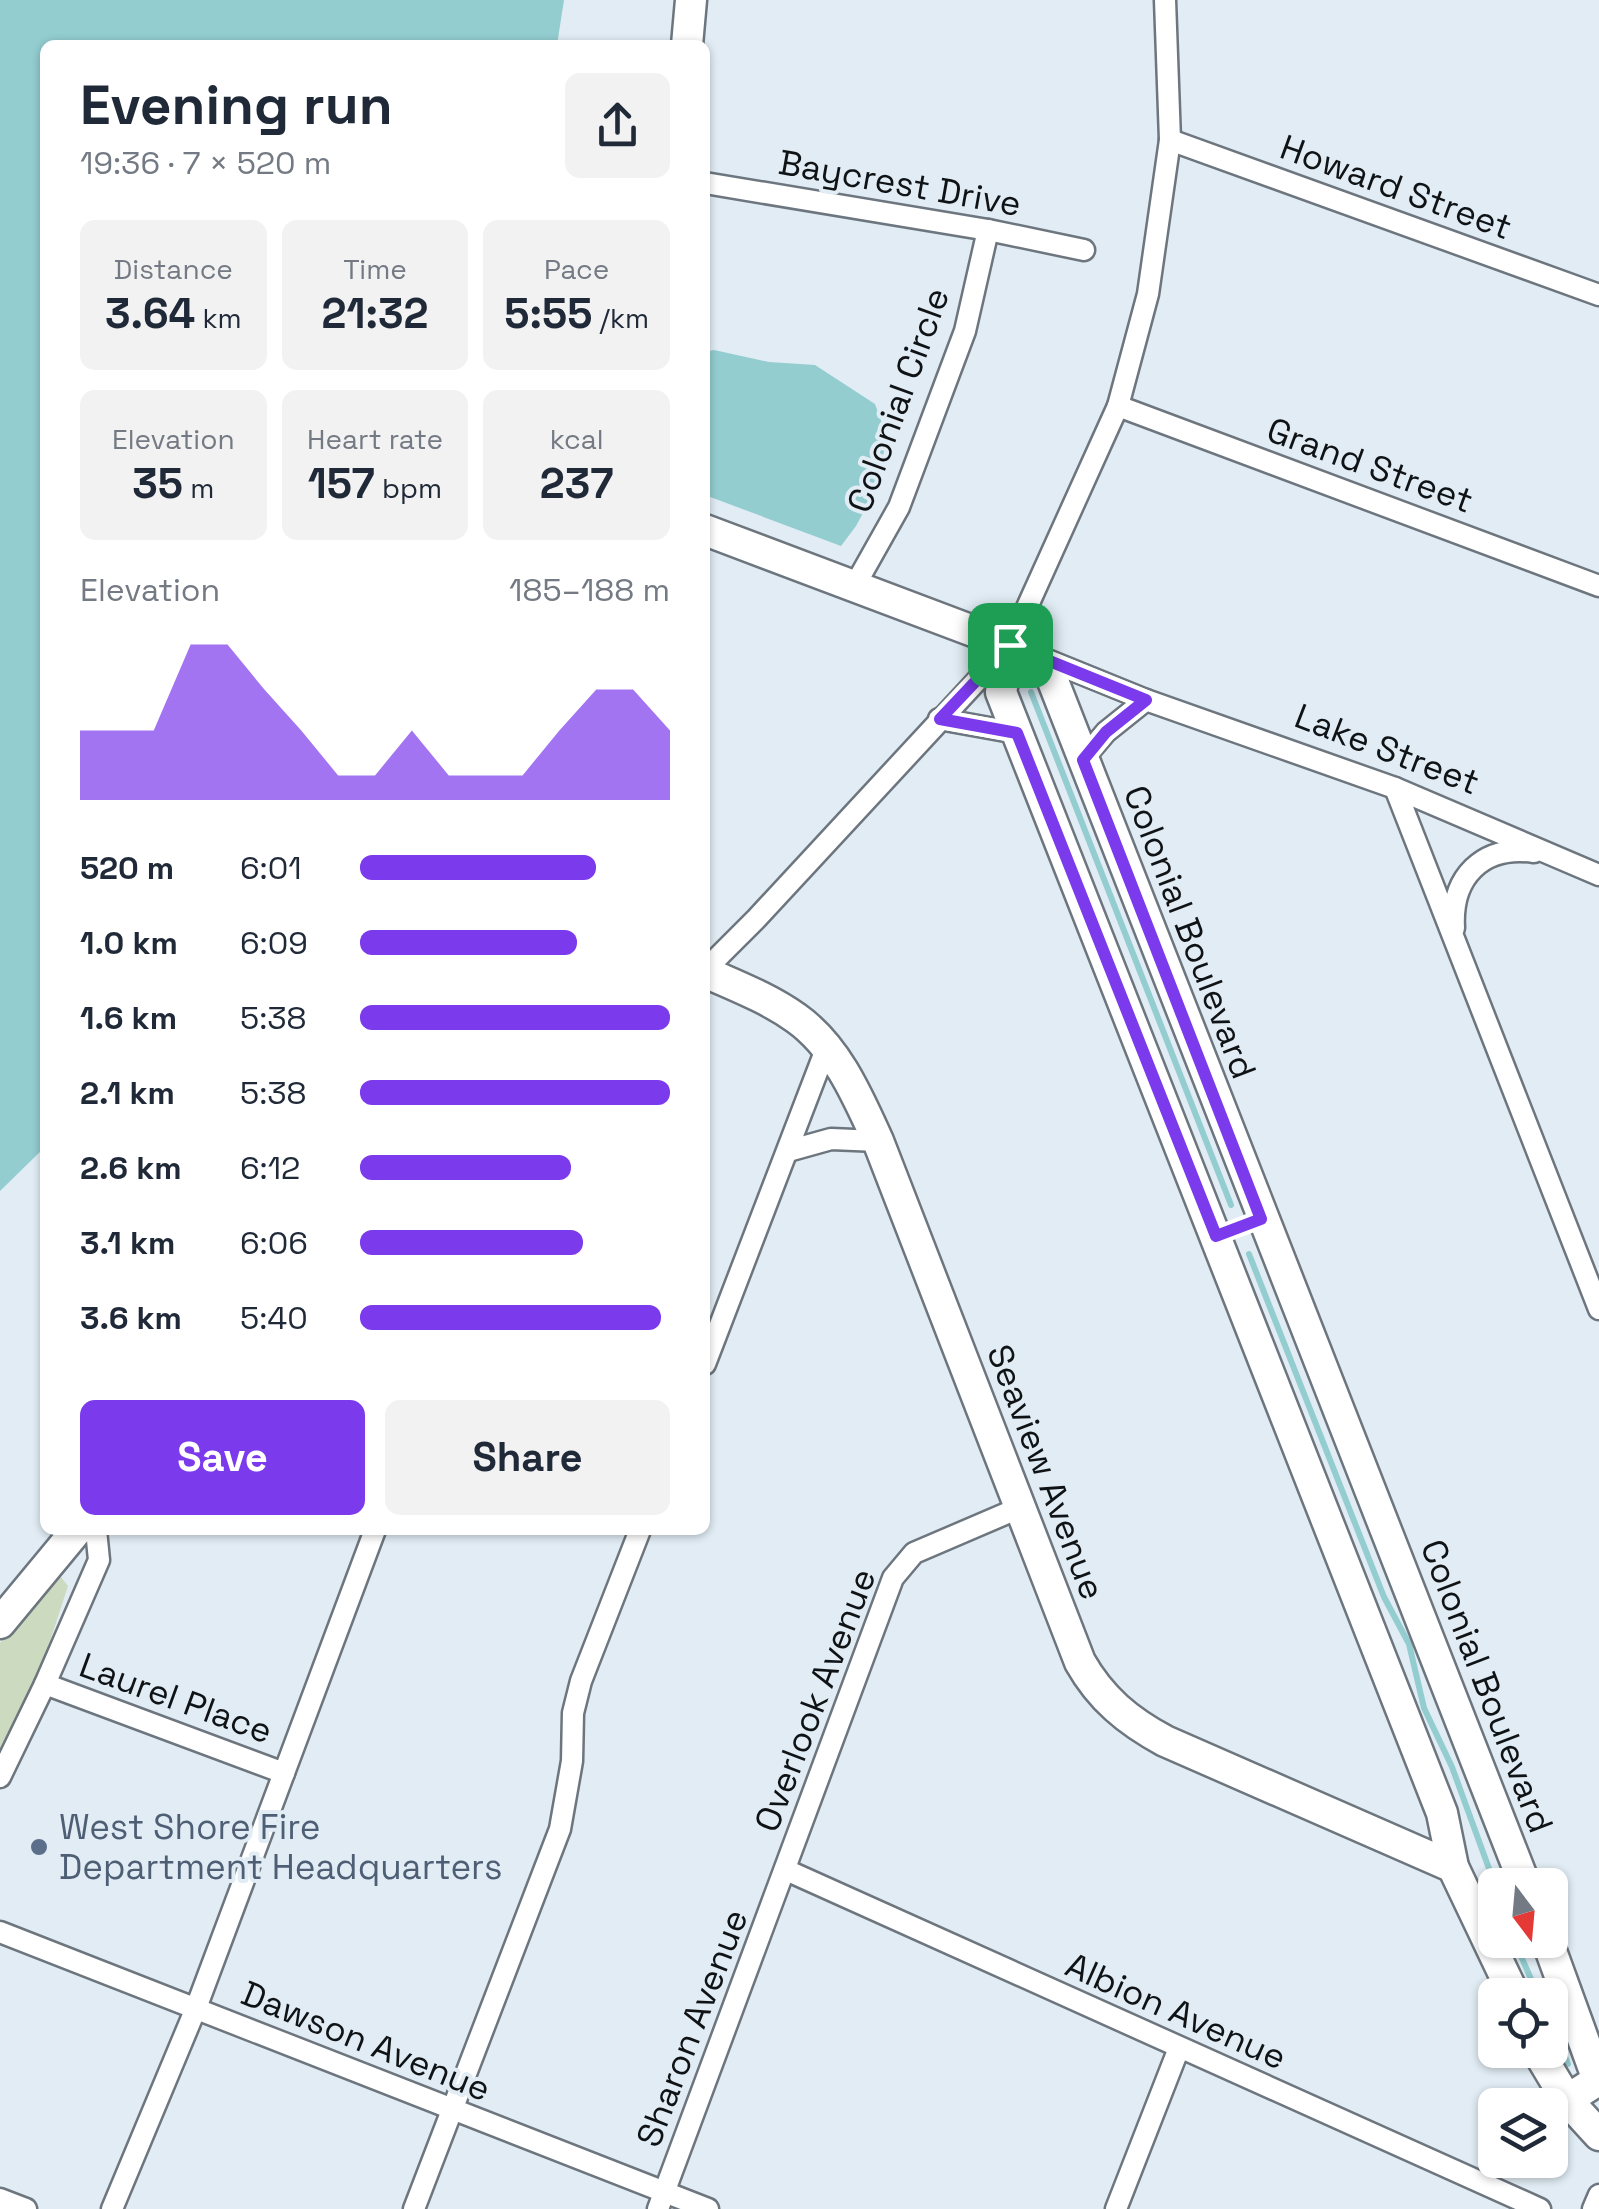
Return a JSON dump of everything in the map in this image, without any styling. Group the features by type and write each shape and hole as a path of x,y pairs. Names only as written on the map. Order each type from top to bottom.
{"street":[{"path":"687,40 690,0"},
{"path":"1165,0 1170,140 1148,294 1118,406 1010,645 1001,692 1442,1812 1453,1867 1506,1978"},
{"name":"Howard Street","path":"1170,140 1599,296"},
{"name":"Baycrest Drive","path":"710,184 1084,250"},
{"name":"Colonial Circle","path":"854,587 899,507 959,349 988,230"},
{"name":"Grand Street","path":"1118,406 1599,586"},
{"name":"Lake Street","path":"710,532 1146,700 1394,788 1599,875"},
{"path":"710,966 1010,645"},
{"name":"Colonial Boulevard","path":"1010,645 1050,676 1518,1868"},
{"path":"1083,760 1106,732 1146,700"},
{"path":"940,719 1017,733"},
{"path":"1394,788 1599,1310"},
{"path":"1455,940 1458,888 1473,869 1501,853 1549,854"},
{"name":"Seaview Avenue","path":"710,973 800,1020 855,1090 1080,1662 1102,1694 1136,1725 1453,1867"},
{"path":"710,1351 826,1049"},
{"path":"788,1151 831,1139 878,1141"},
{"path":"1216,1236 1261,1219"},
{"name":"Overlook Avenue","path":"786,1870 892,1578 902,1563 932,1543 1019,1508"},
{"path":"0,1623 73,1535"},
{"path":"0,1777 99,1560 96,1535"},
{"path":"112,2209 196,2008 374,1535"},
{"path":"414,2209 560,1830 572,1761 572,1713 581,1680 638,1535"},
{"name":"Laurel Place","path":"45,1684 284,1772"},
{"name":"Albion Avenue","path":"786,1870 1540,2209"},
{"name":"Sharon Avenue","path":"662,2201 786,1870"},
{"name":"Dawson Avenue","path":"0,1932 452,2110 662,2201 708,2209"},
{"path":"1553,1958 1599,2080 1568,2100 1599,2134"},
{"path":"1116,2209 1179,2048"},
{"path":"1593,2209 1599,2196"},
{"path":"0,2199 26,2209"}],"green space":[{"path":"60,1576 68,1586 46,1653 0,1752 0,1643"}],"water":[{"path":"0,0 564,0 558,40 40,40 40,1152 0,1191"},
{"path":"710,351 769,362 815,365 875,404 887,437 876,489 841,546 710,497"}],"waterway":[{"path":"1031,692 1231,1205"},
{"path":"1249,1254 1384,1597 1409,1644 1424,1708 1452,1767 1489,1868"},
{"path":"1522,1958 1531,1978"}],"place":[{"name":"West Shore Fire Department Headquarters","path":"39,1847"}],"route":[{"path":"1010,645 1146,700 1106,732 1083,760 1261,1219 1216,1236 1017,733 940,719 1010,645"}]}
